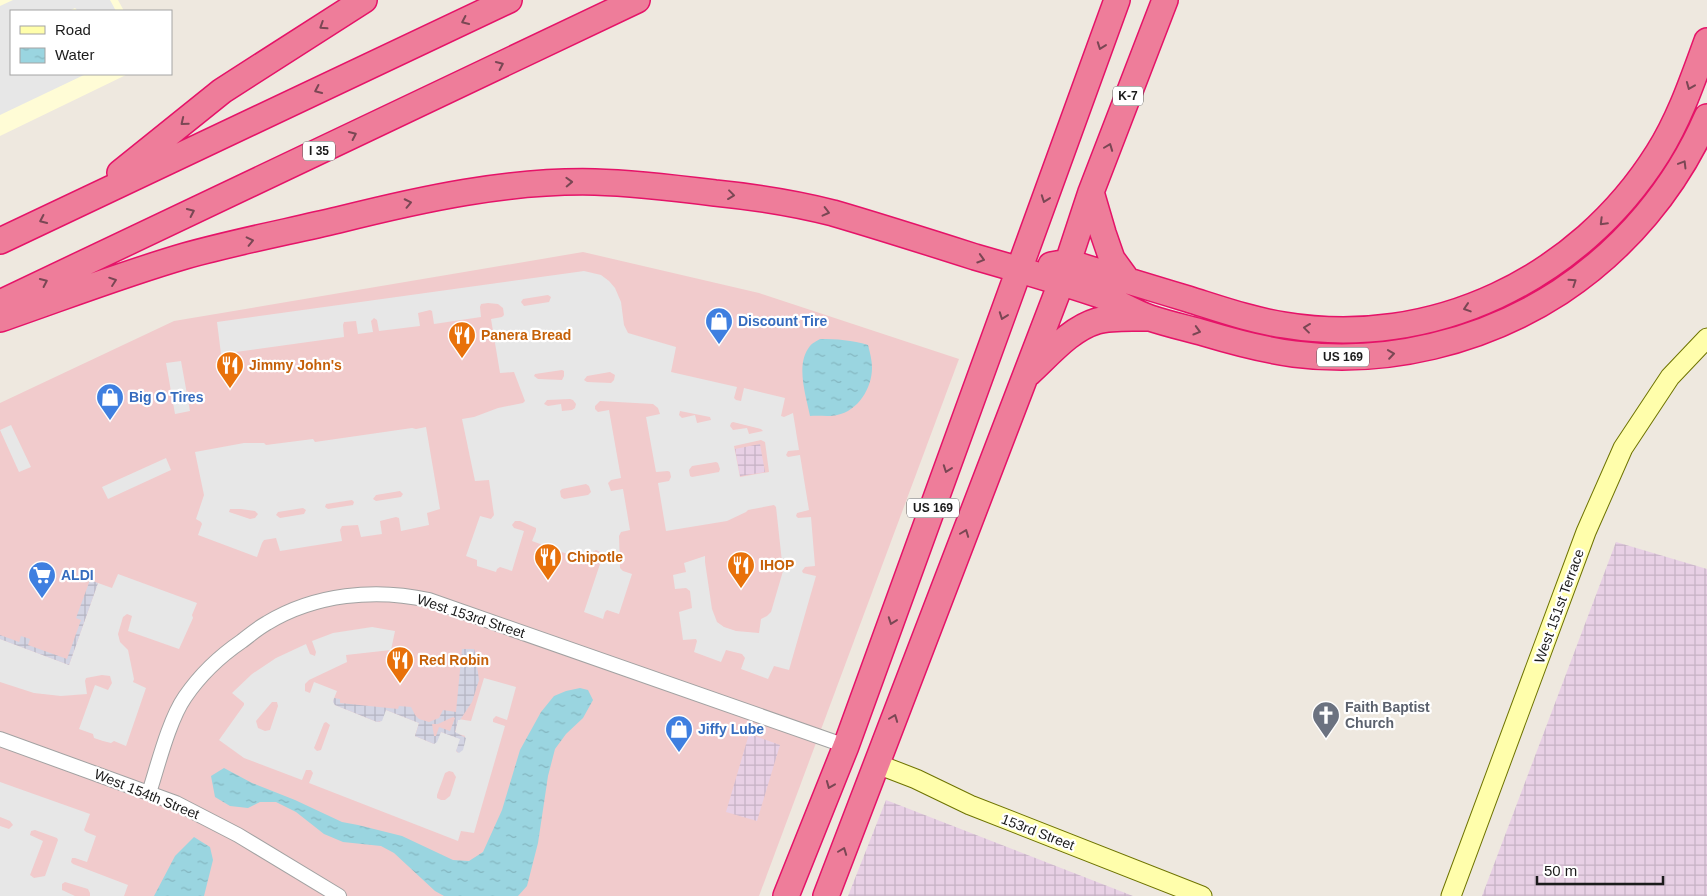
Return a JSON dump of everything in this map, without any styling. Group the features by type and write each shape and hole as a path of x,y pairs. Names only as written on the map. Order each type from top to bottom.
{"highway":[{"path":"87,200 222,91 364,0"},
{"path":"0,241 509,0"},
{"name":"I 35","path":"0,303 637,0"},
{"name":"US 169","path":"786,896 846,746 1117,0"},
{"name":"K-7","path":"1025,376 1064,273 1091,192 1165,0"},
{"path":"0,318 186,256 396,206 491,188 540,183 593,182 664,186 778,200 831,213 1019,270 1064,273 1128,281 1244,316 1283,325 1320,330 1364,329 1406,324 1441,317 1504,293 1551,265 1585,240 1615,210 1639,181 1658,152 1674,124 1707,41"},
{"name":"US 169","path":"826,896 1025,376 1073,333 1099,320 1150,318 1265,349 1296,355 1355,357 1391,354 1445,344 1476,334 1532,309 1583,276 1606,257 1633,230 1668,187 1685,160 1707,117"},
{"path":"1091,192 1112,259 1128,281"},
{"path":"1064,273 1103,296 1150,318"}],"street":[{"name":"West 151st Terrace","path":"1452,896 1586,532 1623,448 1670,377 1707,338"},
{"name":"West 153rd Street","path":"149,793 176,713 184,697 204,672 229,650 268,623 301,607 329,598 359,594 409,595 429,600 846,746"},
{"name":"West 154th Street","path":"0,738 176,803 214,822 339,896"},
{"name":"153rd Street","path":"877,764 916,779 970,805 1202,896"}],"shaded area":[{"path":"0,0 118,0 123,10 10,10 10,75 126,75 0,136"},
{"path":"13,0 110,0 115,10 77,10 75,8 71,10 10,10 10,75 84,75 0,115 0,6"},
{"path":"583,252 759,293 959,359 759,896 0,896 0,403 174,321"},
{"path":"584,271 601,275 615,288 621,302 624,325 628,333 676,347 671,372 737,387 734,398 736,400 741,401 744,388 785,398 781,416 784,417 793,413 799,450 788,451 786,455 788,457 800,455 809,510 797,513 796,516 798,518 811,517 815,566 805,567 802,571 803,573 816,576 789,670 774,666 768,679 741,669 745,658 742,654 726,650 721,662 694,652 696,639 683,640 679,612 692,608 690,591 686,588 675,589 673,575 686,572 684,563 705,556 712,609 717,622 724,627 736,631 759,633 761,619 771,612 783,571 776,507 774,505 748,510 727,521 666,531 658,483 669,481 671,477 668,471 656,472 646,417 660,414 658,408 653,404 600,401 595,406 598,412 609,410 621,478 611,480 608,483 611,491 623,489 630,530 621,532 619,536 620,568 632,574 619,614 607,610 603,619 584,612 602,558 600,552 596,550 593,552 589,562 532,541 536,528 520,521 515,521 512,525 514,528 524,531 512,571 500,567 496,572 477,566 477,560 466,556 480,516 491,519 494,515 489,480 475,481 462,419 525,401 514,372 500,373 491,319 504,315 503,308 498,304 481,304 481,317 434,324 432,311 430,310 418,313 420,326 379,331 377,320 374,318 371,321 373,332 358,334 356,321 344,322 344,337 221,354 217,322","holes":["548,295 551,297 549,302 524,306 521,302 523,299","564,371 562,380 538,379 534,376 535,374","610,372 615,375 611,383 587,382 584,380 587,376","570,399 576,404 572,410 562,411 561,404 548,406 544,404 547,400","680,411 710,417 711,420 697,423 695,415 682,418 679,415","733,422 763,431 749,434 747,428 733,430 730,426","761,440 765,442 769,472 740,477 734,446","718,463 719,472 690,476 689,470 692,466","586,484 591,492 588,495 564,499 561,497 560,491 562,489"]},
{"path":"181,361 190,411 175,414 166,363"},
{"path":"11,425 31,467 19,472 0,430"},
{"path":"426,427 440,509 427,513 429,525 401,531 399,518 396,517 380,521 382,534 361,537 358,525 342,526 340,530 342,541 280,551 276,538 264,540 257,557 198,535 202,524 196,519 204,495 195,452 244,443 264,443 266,445 313,439 315,442 412,428","holes":["400,491 403,494 401,497 376,501 373,499 376,495","352,500 354,502 353,505 328,509 325,507 326,504","303,508 306,510 304,514 280,518 276,515 278,512","230,509 241,509 255,511 258,514 255,518 250,519 229,512"]},
{"path":"760,444 765,472 740,476 735,449"},
{"path":"166,458 171,470 108,499 102,487"},
{"path":"1616,542 1707,569 1707,896 1482,896"},
{"path":"118,574 197,603 192,615 193,618 179,649 128,631 132,616 127,614 123,617 118,634 120,642 128,650 133,682 146,688 126,746 114,741 111,743 94,738 93,734 79,729 95,685 108,690 112,683 110,676 102,675 86,678 87,694 61,696 34,693 0,682 0,639 69,665 98,583 112,588"},
{"path":"90,580 98,583 69,665 0,639 0,635 19,642 21,636 30,639 28,645 67,659 81,620 76,618"},
{"path":"372,627 395,631 391,650 346,655 347,662 309,680 305,684 305,691 310,693 314,682 337,691 333,701 335,705 377,722 380,722 386,710 419,723 415,736 434,744 441,732 461,739 456,751 458,753 465,736 455,733 458,719 471,721 484,678 516,687 507,720 496,716 493,719 493,722 505,726 474,833 461,831 458,841 309,783 313,773 311,770 306,770 302,780 244,758 219,740 244,705 232,693 252,674 276,658 306,644 310,654 315,656 316,652 312,641 333,633","holes":["272,702 277,702 278,706 270,730 265,731 258,728 256,721","326,722 330,725 321,750 317,751 314,748","453,772 456,777 450,796 445,800 441,800 437,798 437,795 445,773"]},
{"path":"462,649 474,649 479,680 472,702 460,720 458,720 455,732 466,738 463,750 459,753 456,751 460,739 441,732 437,742 434,744 415,736 419,723 386,710 382,721 377,722 335,705 333,702 334,698 340,699 340,703 398,709 399,706 411,707 419,719 429,722 439,718 443,710 456,712","holes":["453,717 455,718 450,731 439,727 436,736 434,736 432,724 438,724"]},
{"path":"749,734 780,745 757,821 726,812"},
{"path":"0,782 90,814 84,830 96,836 87,862 72,858 71,862 128,885 124,896 90,896 88,889 65,882 62,884 62,890 75,896 0,896 0,826 9,829 13,825 10,821 0,817","holes":["35,830 58,840 45,876 34,878 30,875 43,841 30,835 31,831"]},
{"path":"886,800 1133,896 848,896"}],"water":[{"path":"820,339 844,340 868,345 872,365 869,383 862,398 845,413 831,416 810,416 804,389 803,362 810,346"},
{"path":"580,688 588,690 593,700 583,718 566,734 555,749 548,776 538,843 527,886 518,896 444,896 435,891 394,853 381,846 343,842 324,834 296,812 276,802 260,802 248,808 230,806 215,797 211,776 224,768 252,783 342,822 402,836 453,860 469,861 483,852 502,810 520,750 541,712 554,696"},
{"path":"194,837 210,847 213,860 204,896 154,896 175,856"}],"place":[{"name":"Discount Tire","path":"719,345"},
{"name":"Panera Bread","path":"462,359"},
{"name":"Jimmy John's","path":"230,389"},
{"name":"Big O Tires","path":"110,421"},
{"name":"Chipotle","path":"548,581"},
{"name":"IHOP","path":"741,589"},
{"name":"ALDI","path":"42,599"},
{"name":"Red Robin","path":"400,684"},
{"name":"Faith Baptist Church","path":"1326,739"},
{"name":"Jiffy Lube","path":"679,753"}]}
